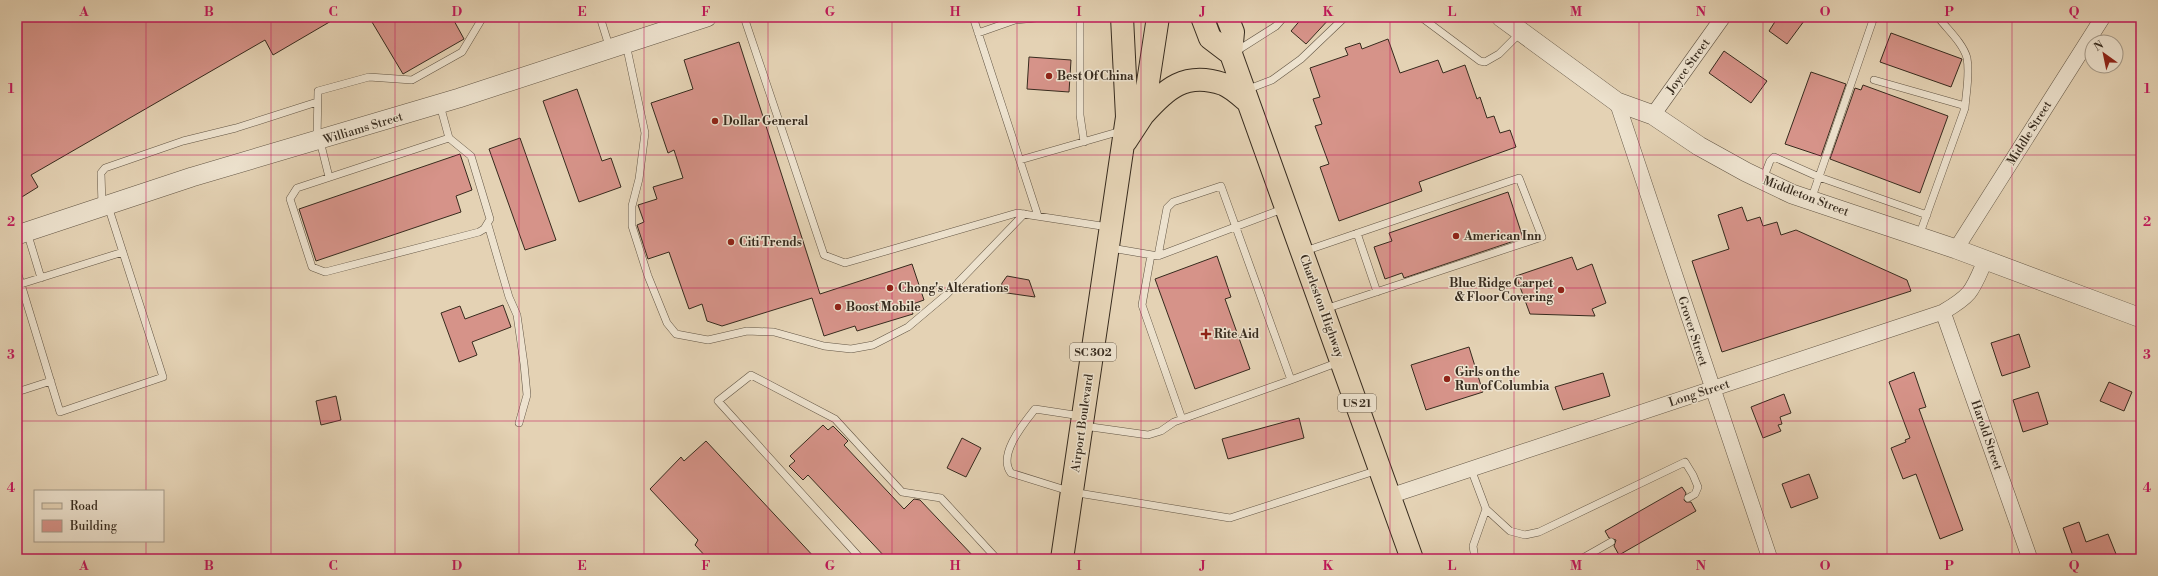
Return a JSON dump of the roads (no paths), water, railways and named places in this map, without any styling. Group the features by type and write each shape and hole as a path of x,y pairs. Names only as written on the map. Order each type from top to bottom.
{"main road":[{"name":"Airport Boulevard","path":"1124,138 1143,115 1158,17"},
{"path":"1202,17 1210,38 1231,54"},
{"name":"Charleston Highway","path":"1227,17 1232,32 1231,54 1412,559"},
{"name":"Airport Boulevard","path":"1062,559 1127,117 1121,18"},
{"path":"1143,115 1162,94 1182,82 1202,81 1224,84 1246,96"}],"street":[{"name":"Williams Street","path":"22,233 192,177 440,104 707,17"},
{"name":"Middleton Street","path":"1501,17 1618,102 1653,115 1699,146 1762,180 1811,200 1956,249 2141,318"},
{"name":"Joyce Street","path":"1653,115 1723,17"},
{"name":"Middle Street","path":"1956,249 2103,17"},
{"name":"Grover Street","path":"1618,102 1770,559"},
{"name":"Long Street","path":"1390,496 1943,312 1959,302 1972,291 1985,261"},
{"name":"Harold Street","path":"1943,312 2030,559"}],"lane":[{"path":"329,177 318,141 318,91 369,77 412,80 462,52 483,17"},
{"path":"600,17 618,46 645,133 639,179 632,206 632,226 648,276 666,323 676,334 708,340 747,331 774,332 824,346 851,349 873,345 908,327 935,304 1024,214"},
{"path":"744,17 824,256 845,263 1017,213 1038,216 1109,238 1154,256 1287,207"},
{"path":"973,17 1038,216"},
{"path":"978,33 1015,20 1046,17"},
{"path":"1080,17 1080,115 1084,142"},
{"path":"1231,54 1276,26 1284,17"},
{"path":"1246,96 1272,80 1301,58 1345,17"},
{"path":"1421,17 1480,61 1485,62 1499,54 1522,32"},
{"path":"1811,200 1873,20 1878,17"},
{"path":"1919,237 1965,108 1968,76 1967,57 1959,43 1938,17"},
{"path":"1874,80 1962,105 1965,108"},
{"path":"17,271 60,412 163,377 123,252 105,206 101,173 105,168 183,141 236,128 318,102"},
{"path":"440,104 449,138 471,156 490,219 488,224 479,232 325,272 319,271 312,267 308,262 290,199 297,188 449,138"},
{"path":"1020,160 1084,142 1124,138"},
{"path":"1762,180 1770,161 1774,157 1819,177 1927,215"},
{"path":"1302,252 1519,178 1542,237 1323,309"},
{"path":"1182,419 1142,305 1166,208 1172,202 1221,186 1291,380"},
{"path":"488,224 509,297 517,316 527,395 519,423"},
{"path":"22,233 41,278"},
{"path":"1357,233 1377,292"},
{"path":"21,284 123,252"},
{"path":"1342,361 1182,419 1161,431 1148,435 1035,409 1015,433 1007,463 1011,473 1072,492 1230,518 1380,469"},
{"path":"861,559 718,401 751,375 835,419 902,492 941,498 997,559"},
{"path":"17,392 51,381"},
{"path":"1471,469 1486,509 1510,531 1525,535 1539,532 1685,462 1693,474 1698,487 1695,494 1688,498"},
{"path":"1475,559 1473,546 1486,509"},
{"path":"1580,559 1611,542"}],"place":[{"name":"Best Of China","path":"1049,76"},
{"name":"Dollar General","path":"715,121"},
{"name":"American Inn","path":"1456,236"},
{"name":"Citi Trends","path":"731,242"},
{"name":"Chong's Alterations","path":"890,288"},
{"name":"Blue Ridge Carpet & Floor Covering","path":"1561,290"},
{"name":"Boost Mobile","path":"838,307"},
{"name":"Rite Aid","path":"1206,334"},
{"name":"Girls on the Run of Columbia","path":"1447,379"}]}
